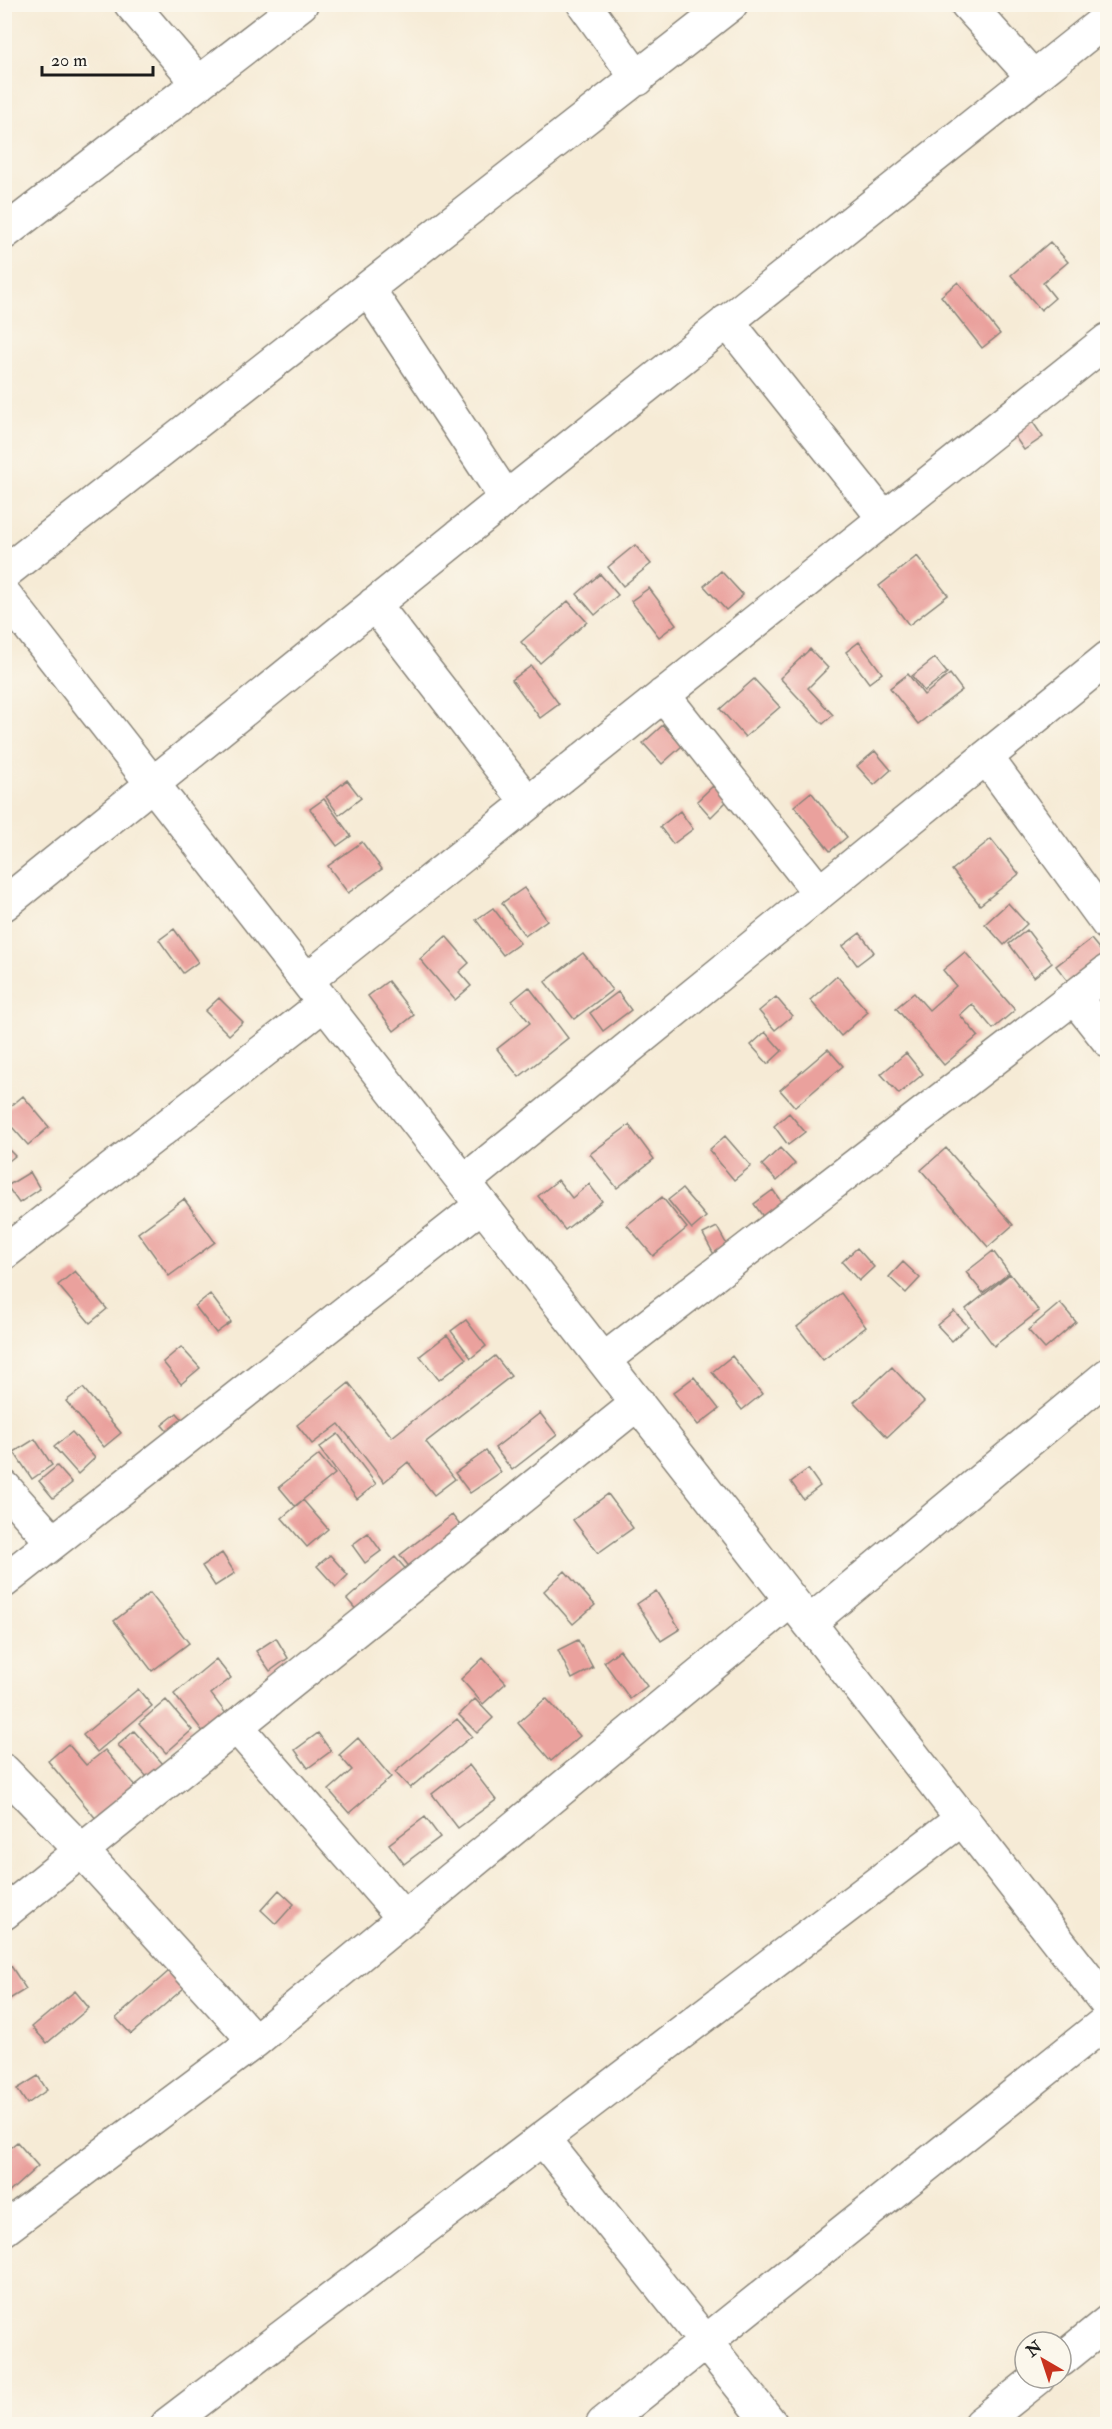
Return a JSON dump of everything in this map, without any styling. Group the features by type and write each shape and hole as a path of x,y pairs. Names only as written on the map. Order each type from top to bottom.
{"street":[{"path":"131,4 199,83"},
{"path":"4,233 301,4"},
{"path":"584,4 638,79"},
{"path":"4,573 731,4"},
{"path":"967,4 1033,77"},
{"path":"4,904 374,604 1107,18"},
{"path":"368,289 506,498"},
{"path":"728,321 884,518"},
{"path":"4,1253 317,991 528,803 1107,340"},
{"path":"4,594 605,1359 1107,2005"},
{"path":"374,604 528,803"},
{"path":"4,1581 474,1193 819,892 1107,658"},
{"path":"663,695 819,892"},
{"path":"986,757 1107,924"},
{"path":"605,1359 1107,971"},
{"path":"1074,996 1107,1040"},
{"path":"4,2229 255,2041 403,1917 1107,1376"},
{"path":"4,1913 83,1852 638,1403"},
{"path":"4,1487 52,1541"},
{"path":"237,1727 403,1917"},
{"path":"4,1771 83,1852 255,2041"},
{"path":"168,2424 963,1818"},
{"path":"603,2424 707,2344 1107,2020"},
{"path":"543,2139 771,2424"},
{"path":"1073,2350 1107,2322"},
{"path":"980,2424 1023,2390"}],"building":[{"path":"1050,242 1068,262 1043,283 1055,298 1041,310 1011,275"},
{"path":"958,282 1000,334 982,348 941,296"},
{"path":"1032,421 1043,437 1024,450 1013,434"},
{"path":"635,545 651,564 623,586 608,567"},
{"path":"917,556 948,595 909,625 879,586"},
{"path":"721,571 743,595 726,610 704,586"},
{"path":"600,574 618,595 595,615 577,594"},
{"path":"649,588 676,624 659,637 631,601"},
{"path":"568,601 587,622 540,663 521,642"},
{"path":"859,642 882,673 869,683 846,652"},
{"path":"810,649 828,668 808,688 833,715 823,724 780,678"},
{"path":"935,658 947,673 924,691 912,676"},
{"path":"531,666 559,704 540,718 512,680"},
{"path":"908,674 924,695 950,674 962,690 918,724 890,688"},
{"path":"754,679 780,707 745,737 720,709"},
{"path":"663,725 682,746 662,764 643,743"},
{"path":"875,751 891,770 874,785 857,766"},
{"path":"347,780 361,798 339,815 326,797"},
{"path":"713,786 727,801 711,817 697,801"},
{"path":"811,792 847,837 830,851 794,806"},
{"path":"324,799 351,836 337,846 310,809"},
{"path":"680,811 693,829 673,844 660,827"},
{"path":"991,839 1019,874 980,905 952,870"},
{"path":"362,842 382,869 348,893 328,866"},
{"path":"524,888 547,920 525,936 502,903"},
{"path":"1008,903 1027,924 1004,945 985,924"},
{"path":"493,908 520,943 503,955 476,920"},
{"path":"174,929 198,962 183,973 159,940"},
{"path":"1027,930 1052,963 1034,977 1009,944"},
{"path":"860,933 874,952 857,965 843,946"},
{"path":"446,936 469,963 459,972 471,986 455,1000 420,959"},
{"path":"1091,939 1105,956 1070,984 1056,966"},
{"path":"965,952 1015,1010 993,1029 972,1004 960,1015 978,1036 944,1065 896,1008 914,993 929,1010 956,986 943,970"},
{"path":"583,953 612,990 574,1019 545,982"},
{"path":"837,976 868,1012 841,1036 810,1000"},
{"path":"388,981 414,1015 394,1031 368,996"},
{"path":"529,987 568,1038 519,1077 497,1049 530,1023 512,1001"},
{"path":"618,992 631,1010 603,1031 590,1013"},
{"path":"776,997 792,1016 775,1030 759,1011"},
{"path":"219,998 243,1022 229,1035 205,1011"},
{"path":"765,1032 782,1051 768,1064 751,1045"},
{"path":"828,1049 843,1066 795,1107 780,1090"},
{"path":"906,1053 923,1074 899,1094 881,1074"},
{"path":"23,1096 49,1127 28,1145 4,1118 4,1112"},
{"path":"789,1113 805,1132 788,1145 774,1126"},
{"path":"629,1125 654,1159 617,1188 590,1154"},
{"path":"725,1136 751,1166 734,1180 709,1150"},
{"path":"4,1145 15,1156 4,1165"},
{"path":"780,1148 795,1164 777,1181 762,1165"},
{"path":"946,1148 1013,1225 988,1247 921,1170"},
{"path":"30,1172 40,1189 19,1203 7,1186"},
{"path":"558,1180 572,1198 589,1184 602,1201 565,1230 538,1196"},
{"path":"682,1189 706,1217 692,1229 668,1200"},
{"path":"773,1190 788,1212 769,1225 754,1204"},
{"path":"662,1197 687,1228 653,1256 627,1225"},
{"path":"184,1199 215,1242 169,1276 138,1233"},
{"path":"717,1227 732,1254 718,1262 703,1234"},
{"path":"857,1248 874,1267 859,1281 842,1262"},
{"path":"993,1251 1009,1273 983,1293 966,1272"},
{"path":"903,1262 920,1278 906,1293 889,1277"},
{"path":"75,1271 107,1309 90,1323 58,1285"},
{"path":"1010,1274 1039,1311 994,1346 966,1309"},
{"path":"841,1293 866,1327 823,1360 797,1327"},
{"path":"210,1294 231,1322 216,1333 195,1306"},
{"path":"1060,1303 1076,1322 1045,1349 1028,1330"},
{"path":"954,1311 968,1326 952,1341 937,1325"},
{"path":"466,1320 486,1346 471,1358 451,1331"},
{"path":"447,1335 466,1359 439,1380 420,1356"},
{"path":"181,1347 200,1368 181,1384 163,1362"},
{"path":"495,1356 511,1376 426,1442 455,1479 434,1495 408,1462 384,1482 339,1424 312,1444 297,1425 349,1383 392,1437"},
{"path":"732,1356 762,1394 742,1410 712,1372"},
{"path":"892,1367 924,1402 887,1437 854,1402"},
{"path":"694,1377 719,1409 698,1425 673,1393"},
{"path":"83,1388 121,1433 104,1447 66,1401"},
{"path":"177,1413 195,1434 180,1447 162,1425"},
{"path":"540,1413 557,1435 512,1470 495,1448"},
{"path":"72,1432 95,1458 78,1474 54,1447"},
{"path":"338,1434 376,1484 357,1499 319,1448"},
{"path":"35,1439 52,1465 32,1479 14,1452"},
{"path":"486,1451 501,1472 470,1493 455,1473"},
{"path":"319,1455 335,1474 295,1506 279,1487"},
{"path":"57,1466 72,1483 53,1498 39,1481"},
{"path":"808,1469 820,1486 803,1499 791,1482"},
{"path":"608,1494 633,1528 598,1553 573,1520"},
{"path":"303,1500 328,1529 307,1547 282,1518"},
{"path":"452,1515 473,1542 421,1582 400,1555"},
{"path":"368,1533 381,1551 365,1563 352,1545"},
{"path":"222,1553 235,1573 215,1586 202,1566"},
{"path":"330,1555 348,1575 336,1587 317,1566"},
{"path":"395,1557 418,1583 370,1626 347,1599"},
{"path":"565,1571 595,1605 573,1624 544,1591"},
{"path":"656,1591 680,1629 661,1641 637,1604"},
{"path":"150,1593 189,1643 152,1671 114,1621"},
{"path":"276,1638 288,1658 270,1671 256,1651"},
{"path":"578,1640 593,1668 572,1679 558,1650"},
{"path":"620,1650 647,1686 630,1699 604,1662"},
{"path":"483,1658 506,1683 483,1704 461,1679"},
{"path":"216,1659 231,1678 211,1694 237,1728 214,1746 174,1694"},
{"path":"138,1689 152,1706 97,1752 83,1735"},
{"path":"546,1698 580,1736 551,1761 518,1723"},
{"path":"475,1699 493,1718 477,1733 459,1715"},
{"path":"166,1700 192,1730 166,1753 139,1723"},
{"path":"457,1719 472,1736 410,1788 395,1772"},
{"path":"134,1731 163,1764 148,1778 118,1745"},
{"path":"318,1733 331,1751 308,1768 295,1750"},
{"path":"358,1738 391,1777 349,1813 329,1790 352,1770 339,1755"},
{"path":"68,1744 86,1765 105,1750 136,1787 97,1820 48,1761"},
{"path":"469,1765 496,1800 458,1828 432,1794"},
{"path":"425,1817 440,1837 404,1864 389,1844"},
{"path":"279,1890 294,1904 276,1924 261,1910"},
{"path":"11,1966 26,1989 8,2000 4,1995 4,1970"},
{"path":"169,1971 184,1988 131,2034 116,2018"},
{"path":"75,1991 89,2008 47,2043 32,2027"},
{"path":"38,2076 47,2090 27,2104 17,2089"},
{"path":"17,2142 38,2166 5,2196 5,2152"}]}
